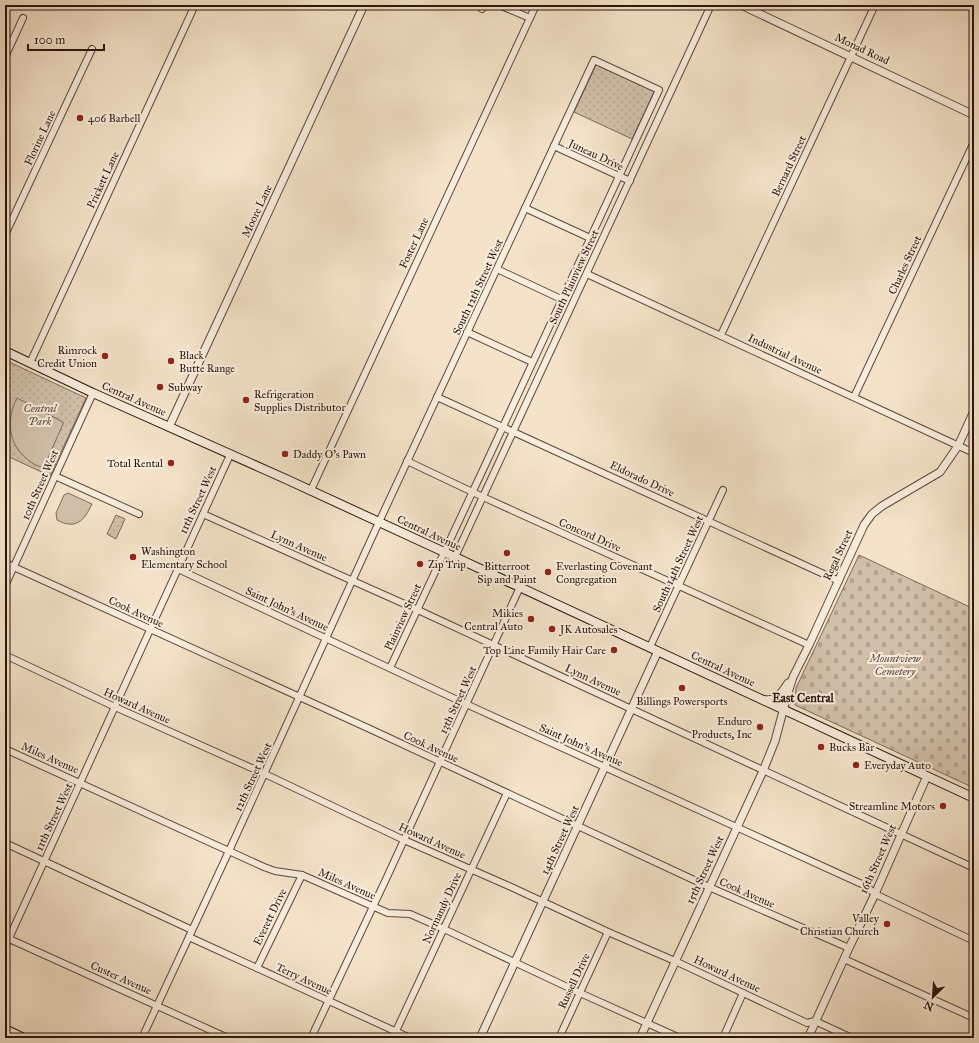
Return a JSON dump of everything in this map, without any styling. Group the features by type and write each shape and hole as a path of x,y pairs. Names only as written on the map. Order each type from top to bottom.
{"main road":[{"name":"Central Avenue","path":"5,351 93,393 311,490 974,798"},
{"path":"5,1029 24,1038"}],"street":[{"name":"Prickett Lane","path":"30,363 195,5"},
{"name":"Moore Lane","path":"169,427 364,5"},
{"path":"499,5 530,18"},
{"name":"Foster Lane","path":"311,490 536,5"},
{"name":"South Plainview Street","path":"455,557 711,5"},
{"name":"Monad Road","path":"741,5 974,115"},
{"path":"757,12 760,5"},
{"name":"Bernard Street","path":"721,335 875,5"},
{"path":"5,57 23,18"},
{"name":"Florine Lane","path":"5,235 92,49"},
{"name":"South 12th Street West","path":"379,522 594,60 658,90"},
{"name":"South Plainview Street","path":"444,552 658,90"},
{"name":"Charles Street","path":"854,397 974,142"},
{"name":"Juneau Drive","path":"554,146 630,181"},
{"path":"525,208 590,238"},
{"path":"497,270 561,299"},
{"name":"Industrial Avenue","path":"587,274 974,453"},
{"path":"467,332 532,362"},
{"name":"10th Street West","path":"5,586 93,393"},
{"name":"Eldorado Drive","path":"437,397 838,581"},
{"name":"Regal Street","path":"784,709 793,677 864,525 872,514 882,506 940,472 958,446 974,411"},
{"name":"11th Street West","path":"5,947 7,938 80,783 230,455"},
{"name":"Concord Drive","path":"407,461 809,645"},
{"path":"55,476 139,514"},
{"name":"South 14th Street West","path":"650,647 723,490"},
{"name":"Lynn Avenue","path":"203,514 418,610 974,868"},
{"name":"12th Street West","path":"142,1038 300,698 379,522"},
{"name":"Plainview Street","path":"390,668 444,552"},
{"name":"Cook Avenue","path":"5,563 709,887 849,948"},
{"name":"Saint John's Avenue","path":"178,569 466,704 866,886 875,894 974,941"},
{"name":"13th Street West","path":"311,1038 440,763 520,587"},
{"name":"14th Street West","path":"480,1038 658,651"},
{"name":"Howard Avenue","path":"5,655 115,707 265,774 404,840 675,961 807,1023 815,1021 852,1038"},
{"path":"760,698 770,700 776,698 781,694 793,677"},
{"name":"15th Street West","path":"640,1038 763,771 776,741 784,709"},
{"name":"Miles Avenue","path":"5,749 275,872 302,875 388,913 410,914 444,928 515,963 680,1038"},
{"name":"16th Street West","path":"808,1038 875,894 927,776"},
{"name":"Normandy Drive","path":"396,1031 507,793"},
{"path":"5,842 192,930"},
{"name":"Everett Drive","path":"256,968 302,875"},
{"name":"Russell Drive","path":"559,1038 608,932"},
{"name":"Terry Avenue","path":"189,937 410,1038"},
{"name":"Custer Avenue","path":"7,938 228,1038"},
{"path":"844,958 974,1018"},
{"path":"723,1038 743,993"}],"green space":[{"path":"597,63 655,90 632,139 574,112"},
{"name":"Central Park","path":"5,360 86,398 50,476 5,455"},
{"path":"17,398 63,422 44,467 37,466 27,459 16,446 13,439 10,423 13,406"},
{"path":"68,493 92,504 86,515 79,522 74,524 64,523 57,520 56,513 64,495"},
{"path":"116,515 125,519 116,539 107,534"},
{"name":"Mountview Cemetery","path":"859,555 974,609 974,788 795,705 796,688"}],"place":[{"name":"406 Barbell","path":"80,118"},
{"name":"Rimrock Credit Union","path":"105,356"},
{"name":"Black Butte Range","path":"171,361"},
{"name":"Subway","path":"160,387"},
{"name":"Refrigeration Supplies Distributor","path":"246,400"},
{"name":"Daddy O's Pawn","path":"285,454"},
{"name":"Total Rental","path":"171,463"},
{"name":"Bitterroot Sip and Paint","path":"507,553"},
{"name":"Washington Elementary School","path":"133,557"},
{"name":"Zip Trip","path":"420,564"},
{"name":"Everlasting Covenant Congregation","path":"548,572"},
{"name":"Mikies Central Auto","path":"531,619"},
{"name":"JK Autosales","path":"552,629"},
{"name":"Top Line Family Hair Care","path":"614,650"},
{"name":"Billings Powersports","path":"682,688"},
{"name":"Enduro Products, Inc","path":"760,727"},
{"name":"Bucks Bar","path":"821,747"},
{"name":"Everyday Auto","path":"856,765"},
{"name":"Streamline Motors","path":"943,806"},
{"name":"Valley Christian Church","path":"887,924"}],"district":[{"name":"East Central","path":"803,698"}]}
